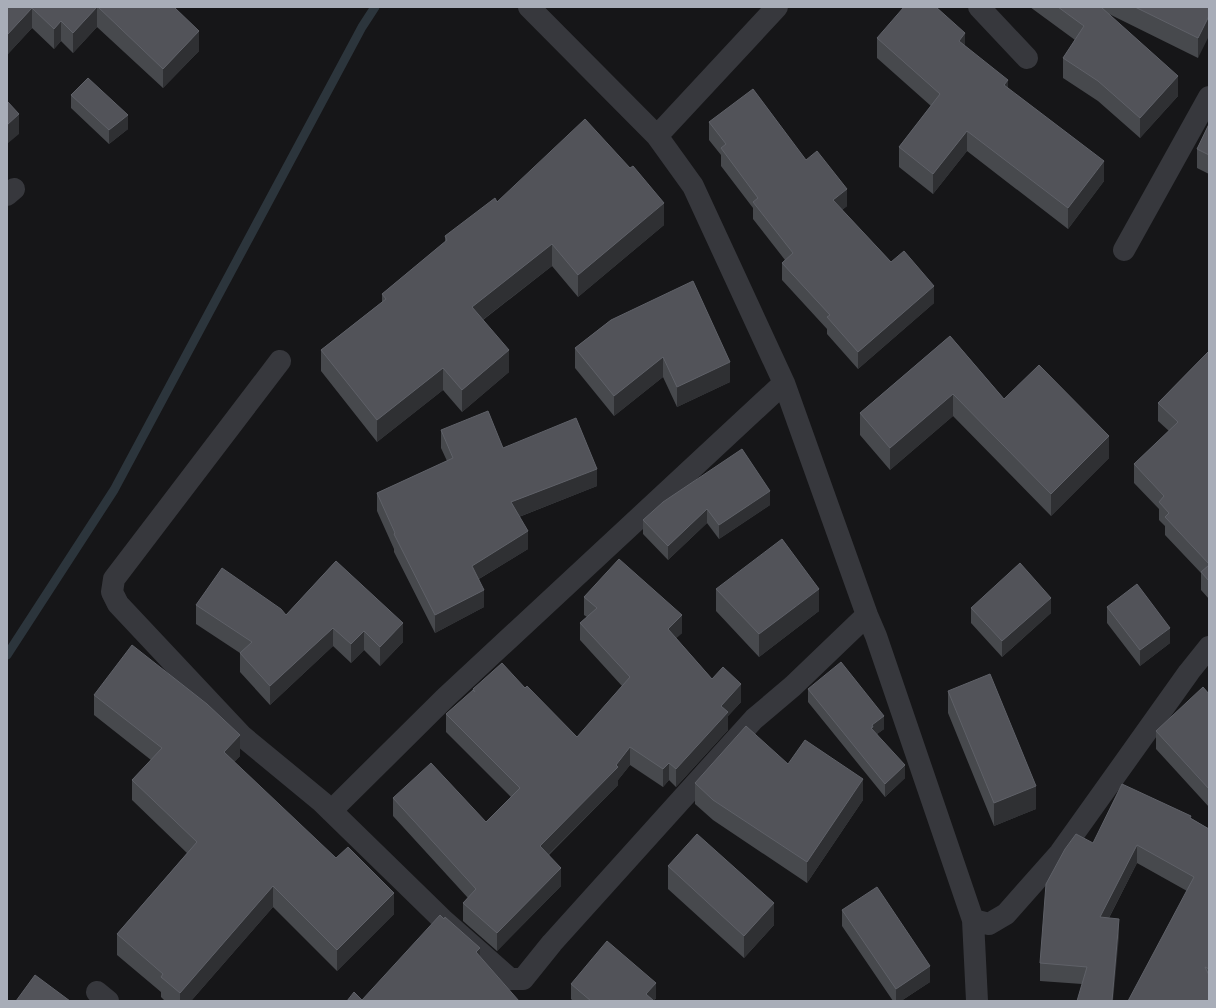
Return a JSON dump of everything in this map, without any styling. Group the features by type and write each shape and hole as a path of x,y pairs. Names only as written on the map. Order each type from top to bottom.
{"street":[{"path":"529,7 657,136 693,186 784,383 867,615 876,636 973,920 977,1001"},
{"path":"657,136 777,7"},
{"path":"979,7 1027,58"},
{"path":"1124,250 1209,97"},
{"path":"280,361 114,579 112,592 118,604 242,736 331,811 442,919 510,979 523,979 552,944 754,719 793,686 867,615"},
{"path":"331,811 446,698 784,383"},
{"path":"973,920 989,924 1006,914 1050,864 1189,672 1209,647"}],"building":[{"path":"7,7 97,7 73,33 61,21 54,29 32,8 7,35"},
{"path":"98,7 174,7 199,31 163,69"},
{"path":"904,7 936,7 965,33 959,41 1008,80 1004,85 1104,161 1068,208 967,131 933,174 899,147 940,94 877,38"},
{"path":"1058,7 1101,7 1178,76 1140,118 1098,81 1063,58 1084,26"},
{"path":"1135,7 1209,7 1209,16 1198,38"},
{"path":"88,78 128,115 109,130 71,95"},
{"path":"753,89 806,160 817,151 847,189 833,200 891,262 904,251 934,286 858,352 827,317 830,315 782,263 793,253 753,202 758,198 721,148 726,144 709,122"},
{"path":"7,101 19,114 7,125"},
{"path":"585,119 630,168 633,166 664,203 578,275 552,244 472,307 509,350 462,390 443,368 377,420 321,350 386,299 382,294 447,240 445,236 495,198 497,202"},
{"path":"1209,124 1209,155 1197,149"},
{"path":"693,281 730,362 677,387 663,357 614,396 575,348 611,320"},
{"path":"950,336 1004,399 1039,365 1109,436 1051,494 953,394 890,448 860,413"},
{"path":"1209,351 1209,564 1165,517 1169,513 1159,502 1164,496 1134,464 1178,422 1158,403"},
{"path":"488,411 503,448 576,418 597,469 511,502 528,531 472,566 484,590 435,615 394,534 395,533 377,493 453,458 441,430"},
{"path":"742,449 770,491 719,525 707,509 668,546 643,520 663,502"},
{"path":"782,539 819,589 759,634 716,589"},
{"path":"619,559 682,615 668,629 712,679 723,667 741,684 721,706 728,712 676,769 669,763 663,769 630,747 616,765 618,767 540,846 561,868 497,933 463,903 476,889 393,798 431,763 486,822 520,788 446,714 473,690 475,692 473,689 502,663 525,688 527,686 577,737 630,677 580,623 597,608 584,597"},
{"path":"336,561 403,623 380,647 364,631 351,644 333,628 270,686 240,653 252,642 196,605 222,568 281,609 286,615"},
{"path":"1020,563 1051,598 1002,641 971,608"},
{"path":"1209,565 1209,581 1201,572"},
{"path":"1137,584 1170,628 1140,650 1107,607"},
{"path":"132,645 207,704 240,735 224,752 336,858 348,847 394,893 337,950 273,886 180,993 161,977 163,974 117,934 197,842 132,780 162,748 94,695"},
{"path":"841,662 884,716 872,725 873,727 871,728 905,765 885,784 808,689"},
{"path":"990,674 1036,786 994,803 948,691"},
{"path":"1203,687 1209,694 1209,789 1156,731"},
{"path":"746,726 788,764 805,740 863,779 807,862 713,800 695,783"},
{"path":"1122,784 1191,816 1190,818 1209,829 1209,969 1205,967 1209,975 1209,1001 1128,1001 1194,877 1137,845 1100,917 1119,919 1112,1001 1077,1001 1087,967 1040,963 1046,884 1065,849 1076,834 1093,843"},
{"path":"697,834 774,903 744,936 668,866"},
{"path":"877,887 930,966 896,989 842,910"},
{"path":"440,915 444,919 445,917 480,948 476,952 519,1001 347,1001 354,992 362,1000"},
{"path":"607,941 656,983 646,994 654,1001 591,1001 571,984"},
{"path":"35,975 70,1001 16,1001"}],"waterway":[{"path":"7,655 114,490 362,27 375,7"}]}
